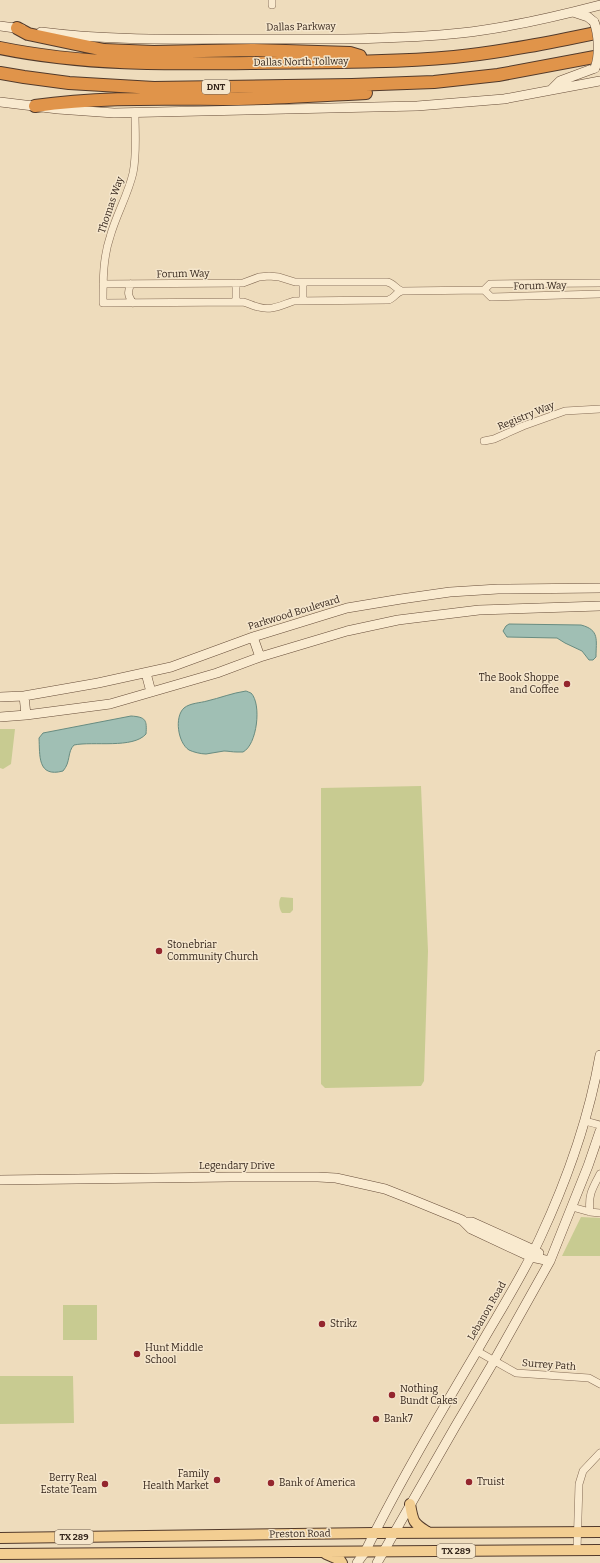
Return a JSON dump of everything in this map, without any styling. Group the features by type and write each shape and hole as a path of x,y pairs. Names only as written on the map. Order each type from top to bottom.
{"highway":[{"name":"Dallas North Tollway","path":"0,48 65,59 138,64 376,61 454,57 497,51 597,27"},
{"path":"17,28 28,34 104,50 154,52 252,50 350,53 376,61"},
{"name":"DNT","path":"0,73 69,83 154,88 434,82 498,75 600,56"},
{"path":"35,106 70,101 263,98 390,92 434,82"}],"main road":[{"name":"Dallas Parkway","path":"0,26 70,35 124,39 315,39 430,35 528,23 600,5"},
{"path":"551,90 560,81 595,68 598,61 597,27 588,17 573,12"},
{"path":"0,102 86,112 417,106 504,99 600,81"},
{"name":"Parkwood Boulevard","path":"0,697 24,696 98,683 171,667 253,637 347,608 415,596 450,592 498,589 600,588"},
{"path":"0,717 110,704 217,673 260,657 347,631 411,618 480,610 600,606"},
{"path":"253,637 260,657"},
{"path":"146,673 151,692"},
{"path":"24,696 26,715"},
{"name":"Lebanon Road","path":"357,1563 365,1552 403,1479 532,1253 563,1183 585,1121 600,1055"},
{"path":"377,1563 550,1261 600,1131"},
{"name":"Legendary Drive","path":"0,1180 230,1176 330,1178 385,1189 466,1222 470,1229 550,1261"},
{"path":"410,1504 413,1520 417,1526 429,1533"},
{"name":"Preston Road","path":"0,1538 374,1533 600,1532"},
{"path":"200,1536 200,1553"},
{"path":"42,1538 42,1554"},
{"name":"Preston Road","path":"0,1554 600,1550"},
{"path":"322,1552 340,1560 342,1563"}],"street":[{"name":"Thomas Way","path":"103,303 104,265 110,236 127,193 133,173 136,112"},
{"name":"Forum Way","path":"103,284 245,283 257,277 278,276 292,282 391,282 397,289 402,291"},
{"path":"303,282 303,301"},
{"path":"236,283 236,302"},
{"name":"Forum Way","path":"103,303 244,302 259,308 270,309 282,307 292,302 303,301 388,300 392,299 397,293 402,291 484,290 490,284 600,283"},
{"path":"131,284 128,289 128,294 133,303"},
{"name":"Forum Way","path":"484,290 490,297 600,294"},
{"name":"Registry Way","path":"484,440 494,439 523,426 565,411 600,409"},
{"path":"585,1121 600,1125"},
{"path":"590,1212 588,1200 600,1174"},
{"path":"572,1207 600,1213"},
{"name":"Surrey Path","path":"477,1351 516,1373 589,1378 600,1384"},
{"path":"577,1550 576,1533 579,1484 583,1470 600,1453"}],"green space":[{"path":"0,729 15,729 11,764 3,769 0,768"},
{"path":"421,786 428,951 424,1081 421,1086 325,1088 321,1084 321,788"},
{"path":"281,897 293,898 293,910 290,913 282,913 279,903"},
{"path":"581,1217 600,1218 600,1256 562,1256"},
{"path":"63,1305 97,1305 97,1340 63,1340"},
{"path":"0,1376 73,1376 74,1423 0,1424"}],"water":[{"path":"509,624 581,625 587,627 596,636 596,657 593,660 589,660 582,651 557,638 507,637 503,631"},
{"path":"246,691 251,693 254,698 257,715 255,733 248,748 243,752 224,751 206,754 189,750 185,747 180,736 178,723 181,712 186,706"},
{"path":"131,716 143,718 146,722 146,734 140,739 112,744 74,745 70,751 67,764 63,771 48,771 44,768 40,758 39,738 43,733"}],"place":[{"name":"The Book Shoppe and Coffee","path":"567,684"},
{"name":"Stonebriar Community Church","path":"159,951"},
{"name":"Strikz","path":"322,1324"},
{"name":"Hunt Middle School","path":"137,1354"},
{"name":"Nothing Bundt Cakes","path":"392,1395"},
{"name":"Bank7","path":"376,1419"},
{"name":"Family Health Market","path":"217,1480"},
{"name":"Truist","path":"469,1482"},
{"name":"Bank of America","path":"271,1483"},
{"name":"Berry Real Estate Team","path":"105,1484"}]}
